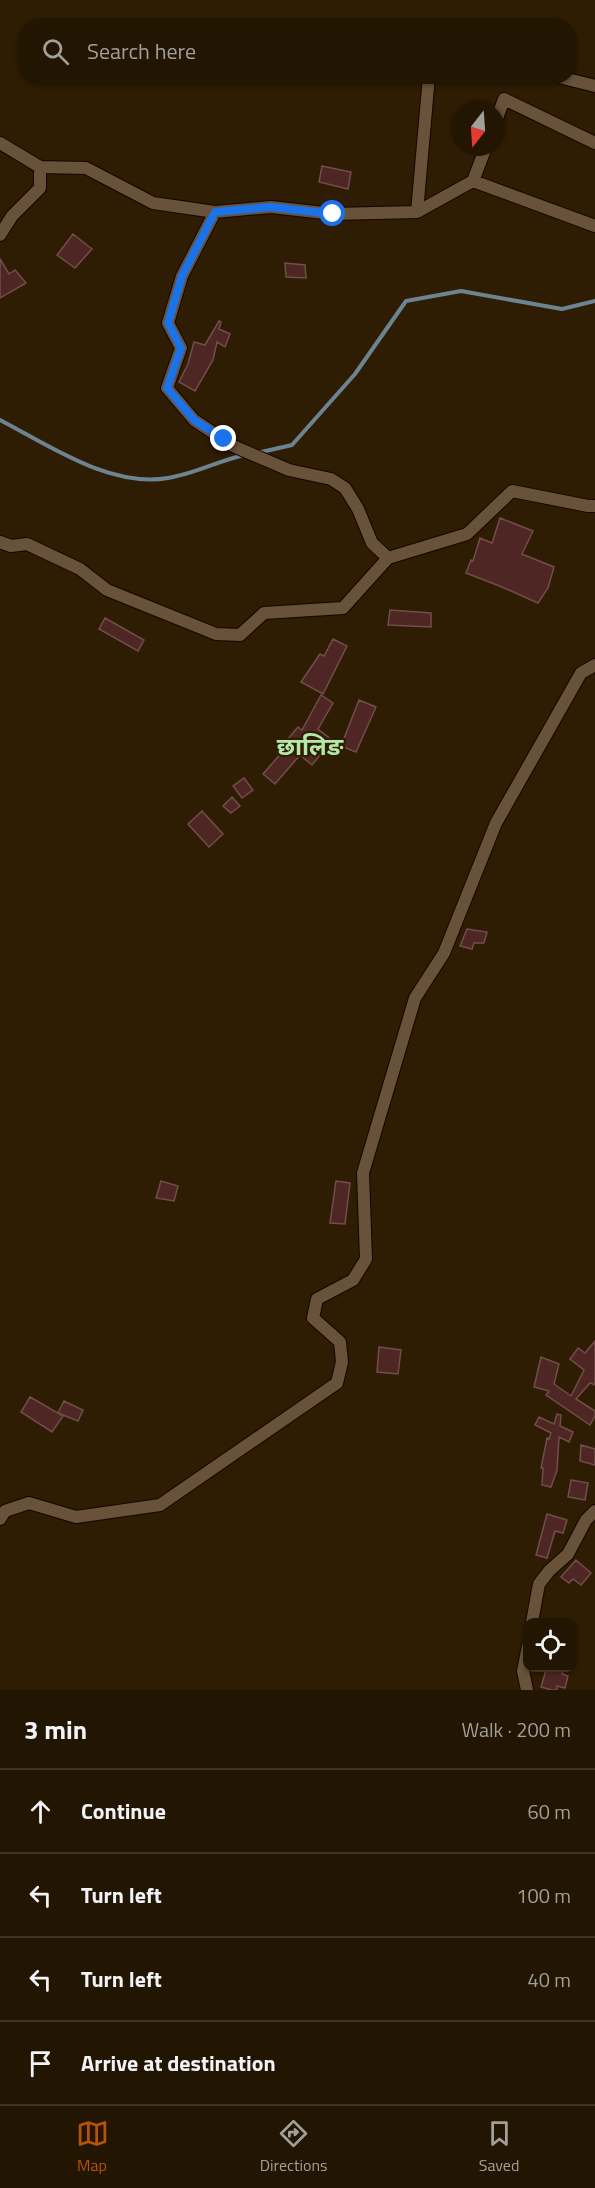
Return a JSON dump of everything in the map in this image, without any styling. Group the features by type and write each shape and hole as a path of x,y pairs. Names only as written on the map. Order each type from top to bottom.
{"street":[{"path":"577,82 595,86"},
{"path":"417,212 428,84"},
{"path":"503,102 504,99 595,143"},
{"path":"0,143 40,168 86,168 153,202 215,212 271,207 333,214 417,212 473,181 483,156"},
{"path":"0,235 12,216 40,188 40,168"},
{"path":"473,181 595,226"},
{"path":"215,212 182,276 168,323 181,348 167,388 194,420 233,446 289,470 331,480 345,488 358,509 372,543 387,558"},
{"path":"0,542 11,546 27,544 80,569 107,590 216,633 240,634 264,613 343,608 387,558 467,534 512,491 595,506"},
{"path":"0,1519 5,1511 29,1503 76,1517 160,1505 337,1383 342,1362 340,1342 313,1318 315,1308 317,1299 353,1280 366,1259 363,1173 415,998 444,953 496,823 581,673 595,665"},
{"path":"533,1618 539,1584 568,1554 586,1520 595,1511"},
{"path":"523,1672 527,1690"}],"building":[{"path":"322,166 351,172 348,189 319,182"},
{"path":"73,234 92,249 75,268 57,255"},
{"path":"0,259 9,274 15,270 26,283 0,298"},
{"path":"285,263 305,265 306,278 286,277"},
{"path":"219,321 221,322 219,329 230,334 225,347 217,342 213,360 195,391 179,382 188,364 194,342 205,345"},
{"path":"500,518 533,531 522,554 554,567 548,588 538,603 466,573 471,560 473,561 480,538 492,543"},
{"path":"390,610 431,613 431,627 388,625"},
{"path":"105,618 144,640 138,651 99,629"},
{"path":"333,639 347,646 323,694 301,682 320,654 324,656"},
{"path":"321,695 333,703 318,729 332,740 312,765 300,755 275,784 263,774 284,750 281,747 298,727 302,730"},
{"path":"359,700 376,707 356,752 341,746"},
{"path":"244,778 253,790 242,798 233,786"},
{"path":"232,797 240,806 231,813 223,806"},
{"path":"202,811 223,834 209,847 188,824"},
{"path":"467,929 487,932 484,943 474,943 472,949 460,946"},
{"path":"161,1181 178,1186 174,1201 156,1198"},
{"path":"336,1181 350,1183 345,1224 330,1223"},
{"path":"595,1341 595,1385 590,1383 576,1399 595,1411 590,1425 546,1395 549,1391 534,1387 541,1357 559,1364 554,1384 571,1396 584,1370 570,1359 578,1348 585,1353"},
{"path":"379,1347 401,1350 398,1374 377,1372"},
{"path":"30,1397 63,1416 52,1432 21,1412"},
{"path":"64,1401 83,1410 78,1421 58,1413"},
{"path":"557,1414 561,1415 560,1426 573,1432 569,1442 559,1437 557,1470 551,1487 542,1485 543,1468 541,1468 547,1438 549,1439 551,1433 535,1425 539,1417 554,1424"},
{"path":"581,1445 595,1449 595,1465 580,1461"},
{"path":"571,1480 588,1483 585,1500 568,1497"},
{"path":"547,1514 567,1520 563,1533 555,1531 547,1558 536,1555"},
{"path":"576,1560 591,1573 581,1585 573,1579 569,1583 561,1577"},
{"path":"545,1672 563,1672 562,1674 568,1676 565,1688 557,1686 557,1690 552,1690 541,1687"}],"waterway":[{"path":"257,453 292,445 355,374 406,301 461,291 562,309 595,301"},
{"path":"0,420 81,462 124,477 168,478 244,455"}],"district":[{"name":"छालिङ","path":"310,746"}],"route":[{"path":"224,439 194,420 167,388 181,348 168,323 182,276 215,212 271,207 333,214"}]}
